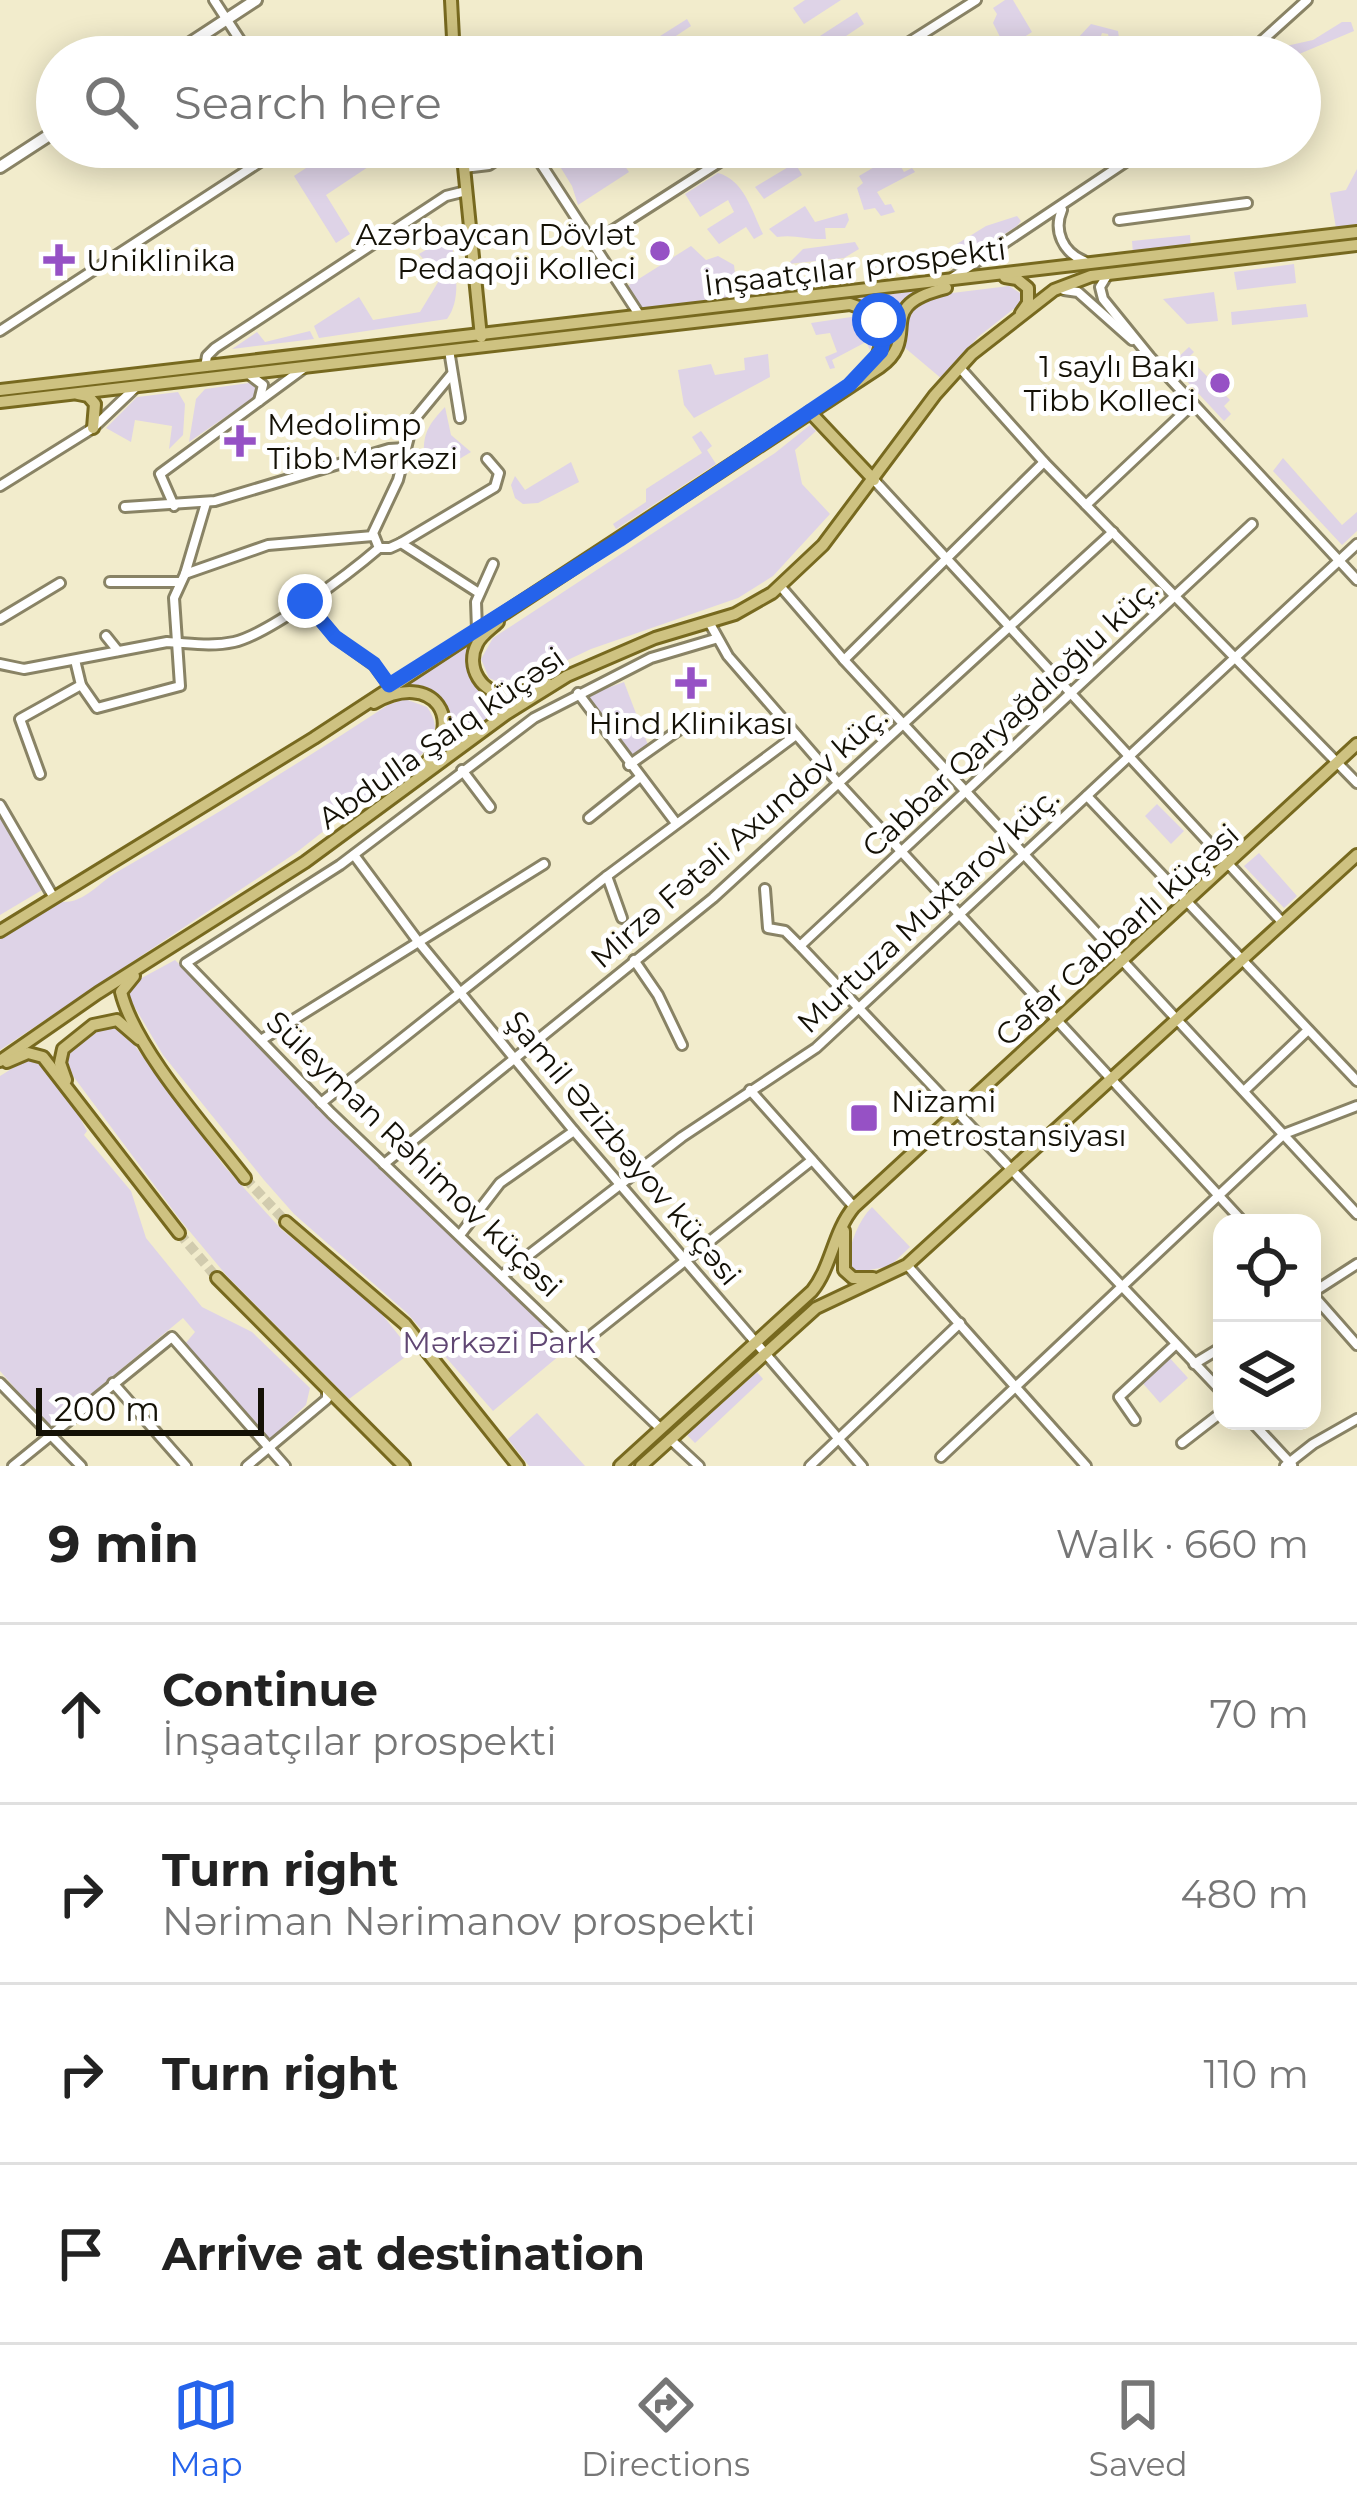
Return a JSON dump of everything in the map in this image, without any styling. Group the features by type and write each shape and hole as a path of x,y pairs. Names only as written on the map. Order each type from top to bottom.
{"main road":[{"path":"451,0 452,36"},
{"path":"464,168 481,341"},
{"name":"İnşaatçılar prospekti","path":"0,402 449,350 640,317 1357,232"},
{"path":"1108,274 1357,245"},
{"name":"Abdulla Şaiq küçəsi","path":"0,1063 305,862 391,796 567,676 642,643 747,609 781,587 823,545 959,367 1064,284 1108,274"},
{"path":"314,738 894,354 903,314 913,298 992,276 1017,279 1028,288 1028,303 1014,320"},
{"name":"İnşaatçılar prospekti","path":"0,390 459,337 481,341 856,304 879,320 884,343 876,360 849,385"},
{"path":"437,340 449,350 459,337"},
{"path":"75,393 88,396 94,404 93,428"},
{"path":"810,412 874,480"},
{"path":"507,612 475,648 473,666 482,684 495,693 511,694 567,676"},
{"path":"0,932 314,738 399,691 414,691 434,701 444,722 443,741 391,796"},
{"name":"Cəfər Cabbarlı küçəsi","path":"850,1212 1357,744"},
{"path":"620,1466 766,1354 829,1299 907,1265 1357,855"},
{"path":"153,1055 121,992 154,958"},
{"path":"85,1111 62,1069 62,1053 69,1041 93,1024 112,1019 127,1027 153,1055 245,1178"},
{"path":"0,1063 36,1053 50,1064 179,1233"},
{"path":"850,1212 841,1258 847,1274 864,1279 894,1274"},
{"path":"640,1466 665,1434 818,1282 850,1212"},
{"path":"286,1222 405,1324 518,1466"},
{"path":"217,1278 403,1465"}],"street":[{"path":"214,0 237,36"},
{"path":"202,36 256,0"},
{"path":"919,36 976,0"},
{"path":"1267,36 1307,0"},
{"path":"0,167 36,144"},
{"path":"0,331 251,168"},
{"path":"544,168 640,317"},
{"path":"592,243 710,168"},
{"path":"940,282 960,274 1118,168"},
{"path":"205,367 215,348 449,194 466,191"},
{"path":"1119,220 1247,203"},
{"path":"1066,204 1057,223 1060,238 1070,252 1092,264"},
{"path":"1108,274 1100,287 1103,299 1150,357 1357,580"},
{"path":"1042,299 1069,289 1078,292 1150,357"},
{"path":"449,350 460,418"},
{"path":"174,506 160,474 305,367"},
{"path":"959,367 1044,462 1357,783"},
{"path":"238,374 256,377 263,385 263,395 254,406"},
{"path":"373,536 398,481 413,421 451,376"},
{"path":"0,487 93,428 136,387"},
{"path":"1086,505 1193,404"},
{"path":"124,507 206,503 405,448"},
{"path":"0,664 16,670 176,642 189,646 236,641 305,601 379,548 401,543 496,487 499,472 487,459"},
{"path":"844,661 1044,462"},
{"path":"874,480 1283,923"},
{"path":"75,660 81,686 98,708 178,688 172,611 206,503"},
{"name":"Cabbar Qaryağdıoğlu küç.","path":"800,946 1252,524"},
{"name":"Mirzə Fətəli Axundov küç.","path":"384,1164 688,919 904,727 1112,532"},
{"path":"373,536 379,548"},
{"path":"110,582 183,578 268,545 373,536"},
{"path":"401,543 479,593"},
{"name":"Murtuza Muxtarov küç.","path":"502,1275 750,1090 816,1048 1357,544"},
{"path":"477,629 474,613 493,564"},
{"path":"0,619 59,583"},
{"path":"781,587 904,727 1357,1214"},
{"path":"305,601 335,637 374,664 389,685"},
{"path":"710,622 715,639 840,785 1235,1214"},
{"path":"106,636 118,651"},
{"path":"354,855 534,718 651,658 715,639"},
{"path":"40,774 20,719 81,686"},
{"path":"578,693 676,823"},
{"path":"629,765 690,722"},
{"path":"321,1103 607,876 796,735"},
{"path":"462,770 490,807"},
{"path":"589,818 639,778"},
{"path":"1087,796 1357,1081"},
{"path":"0,805 54,898"},
{"name":"Şamil Əzizbəyov küçəsi","path":"354,855 458,992 862,1466"},
{"name":"Süleyman Rəhimov küçəsi","path":"354,855 186,964 321,1103 699,1466"},
{"path":"261,1040 544,864"},
{"path":"607,876 622,918"},
{"path":"765,889 766,926"},
{"path":"755,931 766,926 785,931 1213,1382"},
{"path":"634,960 658,995 682,1045"},
{"path":"1244,1090 1308,1030"},
{"path":"750,1090 850,1212"},
{"path":"941,1457 1284,1134 1357,1106"},
{"path":"460,1235 500,1183 574,1131"},
{"path":"578,1346 812,1160"},
{"path":"1321,1288 1357,1264"},
{"path":"907,1265 1087,1466"},
{"path":"1321,1304 1357,1345"},
{"path":"810,1466 960,1323"},
{"path":"13,1466 169,1338 176,1340 285,1466"},
{"path":"1135,1420 1119,1397 1175,1345"},
{"path":"1194,1364 1213,1352"},
{"path":"247,1466 328,1397 315,1376"},
{"path":"0,1383 81,1466"},
{"path":"113,1383 186,1466"},
{"path":"1259,1430 1289,1465 1357,1418"},
{"path":"1182,1443 1213,1419"}],"green space":[{"path":"805,0 841,0 804,24 793,8"},
{"path":"1013,0 1032,32 1000,36 993,8"},
{"path":"857,12 864,24 846,36 820,36"},
{"path":"687,19 691,26 676,36 660,36"},
{"path":"1342,22 1351,22 1354,31 1321,45 1319,36"},
{"path":"1091,24 1118,31 1119,36 1102,33 1080,36"},
{"path":"306,168 366,168 326,195 350,234 336,243 294,176"},
{"path":"561,168 626,168 629,172 578,205"},
{"path":"787,168 798,168 802,175 764,199 755,187"},
{"path":"873,168 902,168 904,172 912,168 915,172 877,192 895,212 881,216 875,208 864,210 857,188 863,183 859,176"},
{"path":"1357,169 1357,224 1336,228 1330,193 1346,190"},
{"path":"718,173 741,189 763,234 754,239 746,227 719,244 707,229 734,212 728,200 700,217 685,194"},
{"path":"805,206 815,222 847,213 849,220 845,228 825,228 826,239 777,237 769,229"},
{"path":"1017,216 1021,221 1017,226 952,268 918,268 986,226"},
{"path":"451,235 456,289 447,319 319,338 314,326 359,297 373,320 420,312 440,279 419,254"},
{"path":"1190,235 1191,248 1133,254 1132,241"},
{"path":"855,242 859,249 844,258 788,264 803,249"},
{"path":"691,246 706,260 718,256 734,265 738,299 642,309 626,287"},
{"path":"1294,264 1296,283 1237,290 1234,272"},
{"path":"814,282 814,293 743,300 742,291"},
{"path":"1009,286 1020,293 1020,304 978,337 942,379 904,347 914,305 944,294"},
{"path":"916,290 902,306 891,345 879,362 889,334 876,309 858,298"},
{"path":"1214,292 1218,321 1187,324 1163,299"},
{"path":"1306,304 1308,317 1232,325 1231,312"},
{"path":"858,316 872,330 870,350 866,342 832,360 835,368 830,369 825,357 837,352 830,333 816,335 811,323"},
{"path":"310,331 314,339 232,349 257,332 265,342"},
{"path":"1189,347 1194,352 1183,363 1190,370 1196,365 1230,400 1224,406 1231,414 1224,421 1171,364"},
{"path":"768,354 770,377 694,418 684,405 678,370 711,364 715,375 745,370 744,358"},
{"path":"249,383 258,389 256,396 189,442 196,399 205,389"},
{"path":"178,392 185,404 183,435 169,449 172,426 135,420 131,442 106,428 137,397"},
{"path":"445,407 451,435 471,452 441,470 424,452 424,445 429,427"},
{"path":"810,425 816,431 795,450 802,484 830,514 773,576 738,598 591,649 517,684 508,686 489,678 481,659 493,638 775,453"},
{"path":"701,431 712,446 707,450 716,464 616,529 613,524 646,502 646,489 702,453 692,437"},
{"path":"1283,458 1342,525 1357,512 1357,531 1342,545 1273,471"},
{"path":"571,462 579,482 538,503 523,504 515,498 511,485 515,476 525,490"},
{"path":"473,636 466,664 474,681 492,696 518,699 443,751 449,724 441,700 427,687 396,686"},
{"path":"624,682 648,745 628,760 585,696"},
{"path":"405,699 427,707 434,720 433,737 422,754 297,852 0,1050 0,939 62,902 84,896 388,705"},
{"path":"1157,804 1184,831 1171,844 1145,816"},
{"path":"0,816 42,890 0,915"},
{"path":"1259,853 1297,896 1284,908 1244,866"},
{"name":"Mərkəzi Park","path":"175,960 572,1345 493,1411 407,1313 294,1214 163,1055 127,994 138,980"},
{"path":"108,1025 124,1031 224,1166 281,1229 377,1308 412,1352 349,1399 227,1276 73,1076 69,1050"},
{"path":"29,1058 47,1068 63,1088 87,1131 84,1135 131,1191 146,1238 202,1307 252,1332 310,1388 306,1405 267,1442 184,1345 195,1332 183,1318 50,1428 0,1371 0,1076"},
{"path":"872,1207 910,1247 890,1266 854,1273 847,1262 851,1247"},
{"path":"1167,1355 1188,1378 1160,1403 1140,1380"},
{"path":"757,1372 763,1379 695,1443 687,1435"},
{"path":"537,1413 585,1466 529,1466 508,1439"}],"tunnel":[{"path":"245,1178 286,1222"},
{"path":"179,1233 217,1278"}],"place":[{"name":"Azərbaycan Dövlət Pedaqoji Kolleci","path":"660,251"},
{"name":"Uniklinika","path":"59,260"},
{"name":"1 saylı Bakı Tibb Kolleci","path":"1220,383"},
{"name":"Medolimp Tibb Mərkəzi","path":"240,441"},
{"name":"Hind Klinikası","path":"691,683"},
{"name":"Nizami metrostansiyası","path":"864,1118"}],"route":[{"path":"305,601 335,637 374,664 389,685 619,540 849,385 881,351 884,336 879,320"}]}
